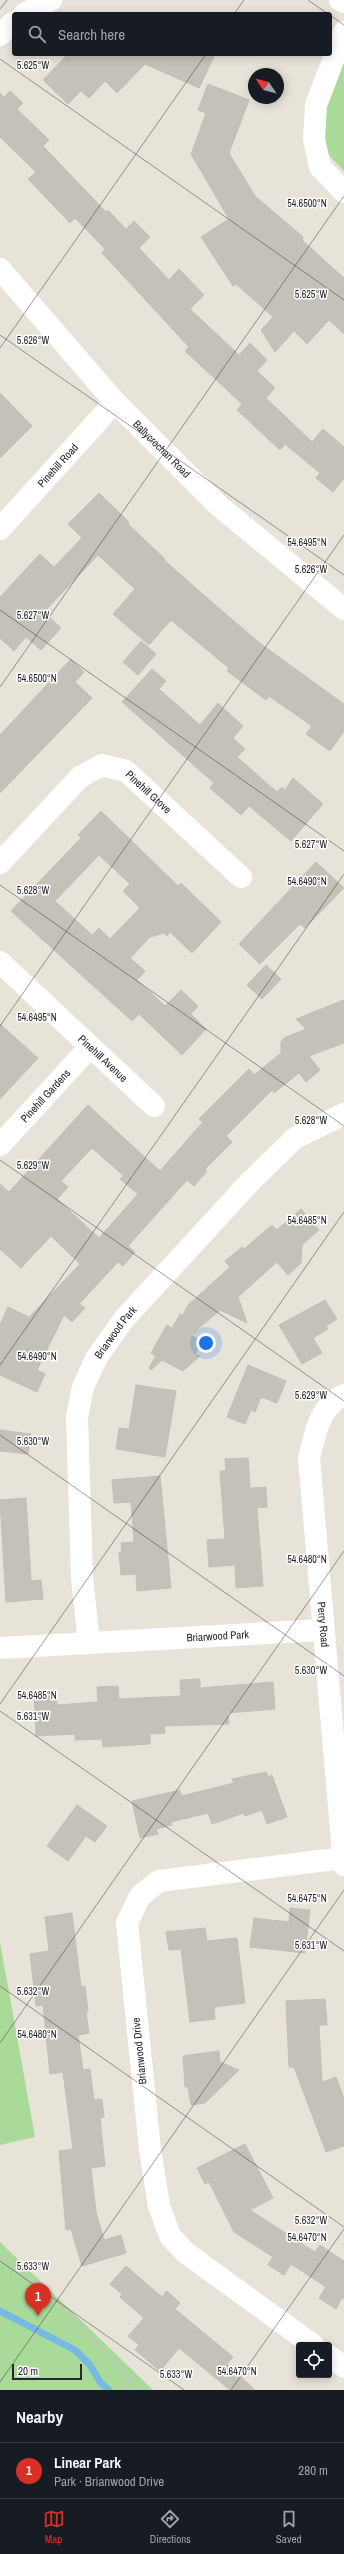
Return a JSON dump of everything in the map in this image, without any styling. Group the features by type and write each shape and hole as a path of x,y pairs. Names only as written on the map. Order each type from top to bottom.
{"street":[{"path":"28,12 51,0"},
{"path":"340,0 344,2"},
{"path":"0,35 12,24"},
{"path":"344,32 316,105 314,139 320,167 344,192"},
{"name":"Ballycrochan Road","path":"0,269 115,402 218,505 344,609"},
{"name":"Pinehill Road","path":"0,529 115,402"},
{"name":"Pinehill Grove","path":"0,863 80,777 102,765 126,771 241,877"},
{"name":"Pinehill Avenue","path":"0,962 154,1106"},
{"name":"Pinehill Gardens","path":"0,1145 90,1046"},
{"name":"Briarwood Park","path":"89,1642 82,1578 77,1417 83,1387 97,1357 124,1319 250,1182 295,1138 344,1114"},
{"name":"Perry Road","path":"343,1862 322,1630 309,1458 318,1422 338,1398 344,1395"},
{"name":"Briarwood Park","path":"0,1648 322,1630"},
{"name":"Brianwood Drive","path":"309,2342 186,2253 170,2236 159,2206 150,2149 127,1923 140,1896 159,1881 343,1862"},
{"path":"332,2358 344,2367"}],"path":[{"path":"0,2257 61,2306 138,2390"},
{"path":"122,2390 129,2381"}],"green space":[{"path":"344,57 344,171 329,155 324,139 322,110"},
{"path":"0,1942 35,2137 0,2145"},
{"path":"0,2242 153,2390 0,2390"}],"building":[{"path":"66,56 214,56 199,88 145,64 117,93 105,81 89,98 81,91 68,104 43,80"},
{"path":"208,84 248,100 229,153 255,196 303,237 302,240 344,278 344,334 329,320 307,344 294,331 275,352 261,330 273,317 236,284 233,286 201,237 229,219 191,154 206,113 198,110"},
{"path":"10,91 23,103 17,109 49,140 43,146 106,212 108,210 126,229 134,221 150,237 139,248 169,280 179,269 204,295 190,309 239,355 250,343 267,360 257,371 275,388 266,398 312,442 323,429 344,447 344,478 333,492 316,478 320,473 285,444 280,450 237,410 242,404 185,351 189,347 102,253 105,249 75,218 70,223 28,179 36,172 0,137 0,93 4,97"},
{"path":"0,393 32,426 0,458"},
{"path":"99,493 129,522 128,524 165,559 164,560 214,604 261,644 344,704 344,731 330,751 306,734 312,726 269,696 266,700 227,671 229,668 171,620 149,645 113,614 135,589 98,555 44,612 61,628 41,650 26,637 14,651 0,638 0,597 40,554 54,567 82,538 68,524"},
{"path":"141,641 156,654 138,675 123,662"},
{"path":"71,659 84,672 75,682 92,698 0,793 0,735"},
{"path":"152,669 166,681 159,689 200,725 218,703 243,726 233,738 245,749 237,757 277,792 282,787 285,790 293,778 323,804 291,841 249,806 241,815 210,788 214,783 122,702"},
{"path":"101,811 178,886 181,883 221,922 192,953 170,932 167,936 164,933 150,937 130,958 145,971 137,980 165,1006 181,990 198,1006 191,1014 206,1029 182,1055 139,1014 132,1021 11,911 81,838 78,835","holes":["99,855 130,884 123,891 140,908 110,939 99,928 92,935 55,901"]},
{"path":"316,862 344,888 305,928 300,924 260,964 239,944"},
{"path":"266,965 281,979 262,999 247,985"},
{"path":"344,1000 344,1043 309,1056 320,1070 306,1082 299,1073 274,1093 272,1090 226,1136 232,1142 205,1169 207,1171 194,1186 187,1180 128,1246 135,1252 123,1266 118,1262 79,1304 85,1308 72,1322 64,1315 37,1370 45,1374 37,1392 0,1375 0,1325 8,1307 29,1317 80,1264 51,1236 21,1268 0,1249 0,1184 9,1192 88,1105 160,1171 203,1122 199,1119 249,1069 254,1075 281,1053 281,1042 284,1038 306,1029 296,1019","holes":["92,1148 124,1176 120,1179 138,1194 99,1238 57,1199 68,1187 61,1181"]},
{"path":"0,1024 38,1058 0,1099"},
{"path":"301,1209 319,1230 302,1245 301,1263 288,1275 277,1262 238,1297 247,1323 220,1310 191,1335 202,1342 195,1354 200,1356 183,1371 162,1360 151,1370 149,1368 156,1356 151,1353 167,1325 172,1328 180,1314 183,1315 188,1305 230,1267 225,1261 242,1247 244,1249 272,1225 277,1230"},
{"path":"325,1300 337,1319 326,1326 328,1329 313,1338 322,1353 302,1364 279,1325"},
{"path":"248,1365 286,1381 277,1403 261,1397 255,1412 251,1410 245,1424 227,1417"},
{"path":"136,1385 176,1391 165,1457 116,1449 119,1428 129,1429"},
{"path":"0,1430 31,1434 28,1454 0,1451"},
{"path":"248,1458 250,1488 266,1487 267,1507 257,1508 263,1586 236,1588 235,1565 209,1567 207,1540 225,1539 220,1471 226,1471 225,1459"},
{"path":"160,1476 171,1588 137,1591 136,1574 121,1575 119,1552 122,1552 121,1543 134,1542 131,1502 114,1503 112,1480"},
{"path":"26,1498 31,1581 41,1580 43,1599 6,1602 0,1500"},
{"path":"200,1679 200,1688 273,1682 275,1709 228,1713 229,1724 164,1726 165,1733 150,1734 150,1744 103,1747 102,1739 75,1740 75,1734 36,1736 34,1692 56,1691 57,1705 98,1702 97,1687 118,1686 119,1699 181,1696 180,1680"},
{"path":"266,1772 268,1777 272,1775 287,1817 267,1824 262,1810 245,1816 244,1813 212,1824 208,1813 171,1822 172,1825 156,1829 158,1834 140,1838 132,1801 180,1790 181,1796 234,1783 232,1779"},
{"path":"77,1805 107,1826 95,1842 86,1836 68,1861 47,1846"},
{"path":"290,1908 310,1910 305,1953 250,1947 254,1918 289,1922"},
{"path":"72,1913 81,1987 85,1986 88,2012 86,2012 89,2033 78,2035 83,2070 90,2069 94,2100 102,2099 104,2117 100,2118 105,2166 91,2168 96,2212 104,2240 121,2235 126,2253 82,2266 71,2229 66,2230 59,2151 73,2149 63,2072 50,2074 43,2005 36,2006 30,1954 49,1951 45,1917"},
{"path":"205,1928 207,1941 237,1938 245,2003 214,2007 215,2019 190,2022 181,1949 169,1950 166,1932"},
{"path":"325,1999 327,2025 319,2025 322,2082 336,2077 344,2098 344,2146 326,2152 294,2067 289,2067 286,2001"},
{"path":"219,2051 220,2062 239,2070 205,2103 191,2105 188,2087 185,2087 183,2056"},
{"path":"245,2144 273,2198 250,2210 315,2252 320,2245 344,2261 344,2299 342,2298 336,2309 319,2298 326,2287 291,2264 284,2275 268,2265 273,2257 234,2232 209,2182 205,2184 197,2168"},
{"path":"126,2266 162,2297 167,2291 180,2303 175,2309 233,2357 227,2364 255,2390 230,2390 179,2348 160,2371 135,2350 139,2345 128,2336 144,2318 120,2297 122,2294 110,2284"}],"waterway":[{"path":"0,2311 75,2350 90,2365 100,2382 109,2390"}],"place":[{"name":"Linear Park","path":"38,2316"}]}
